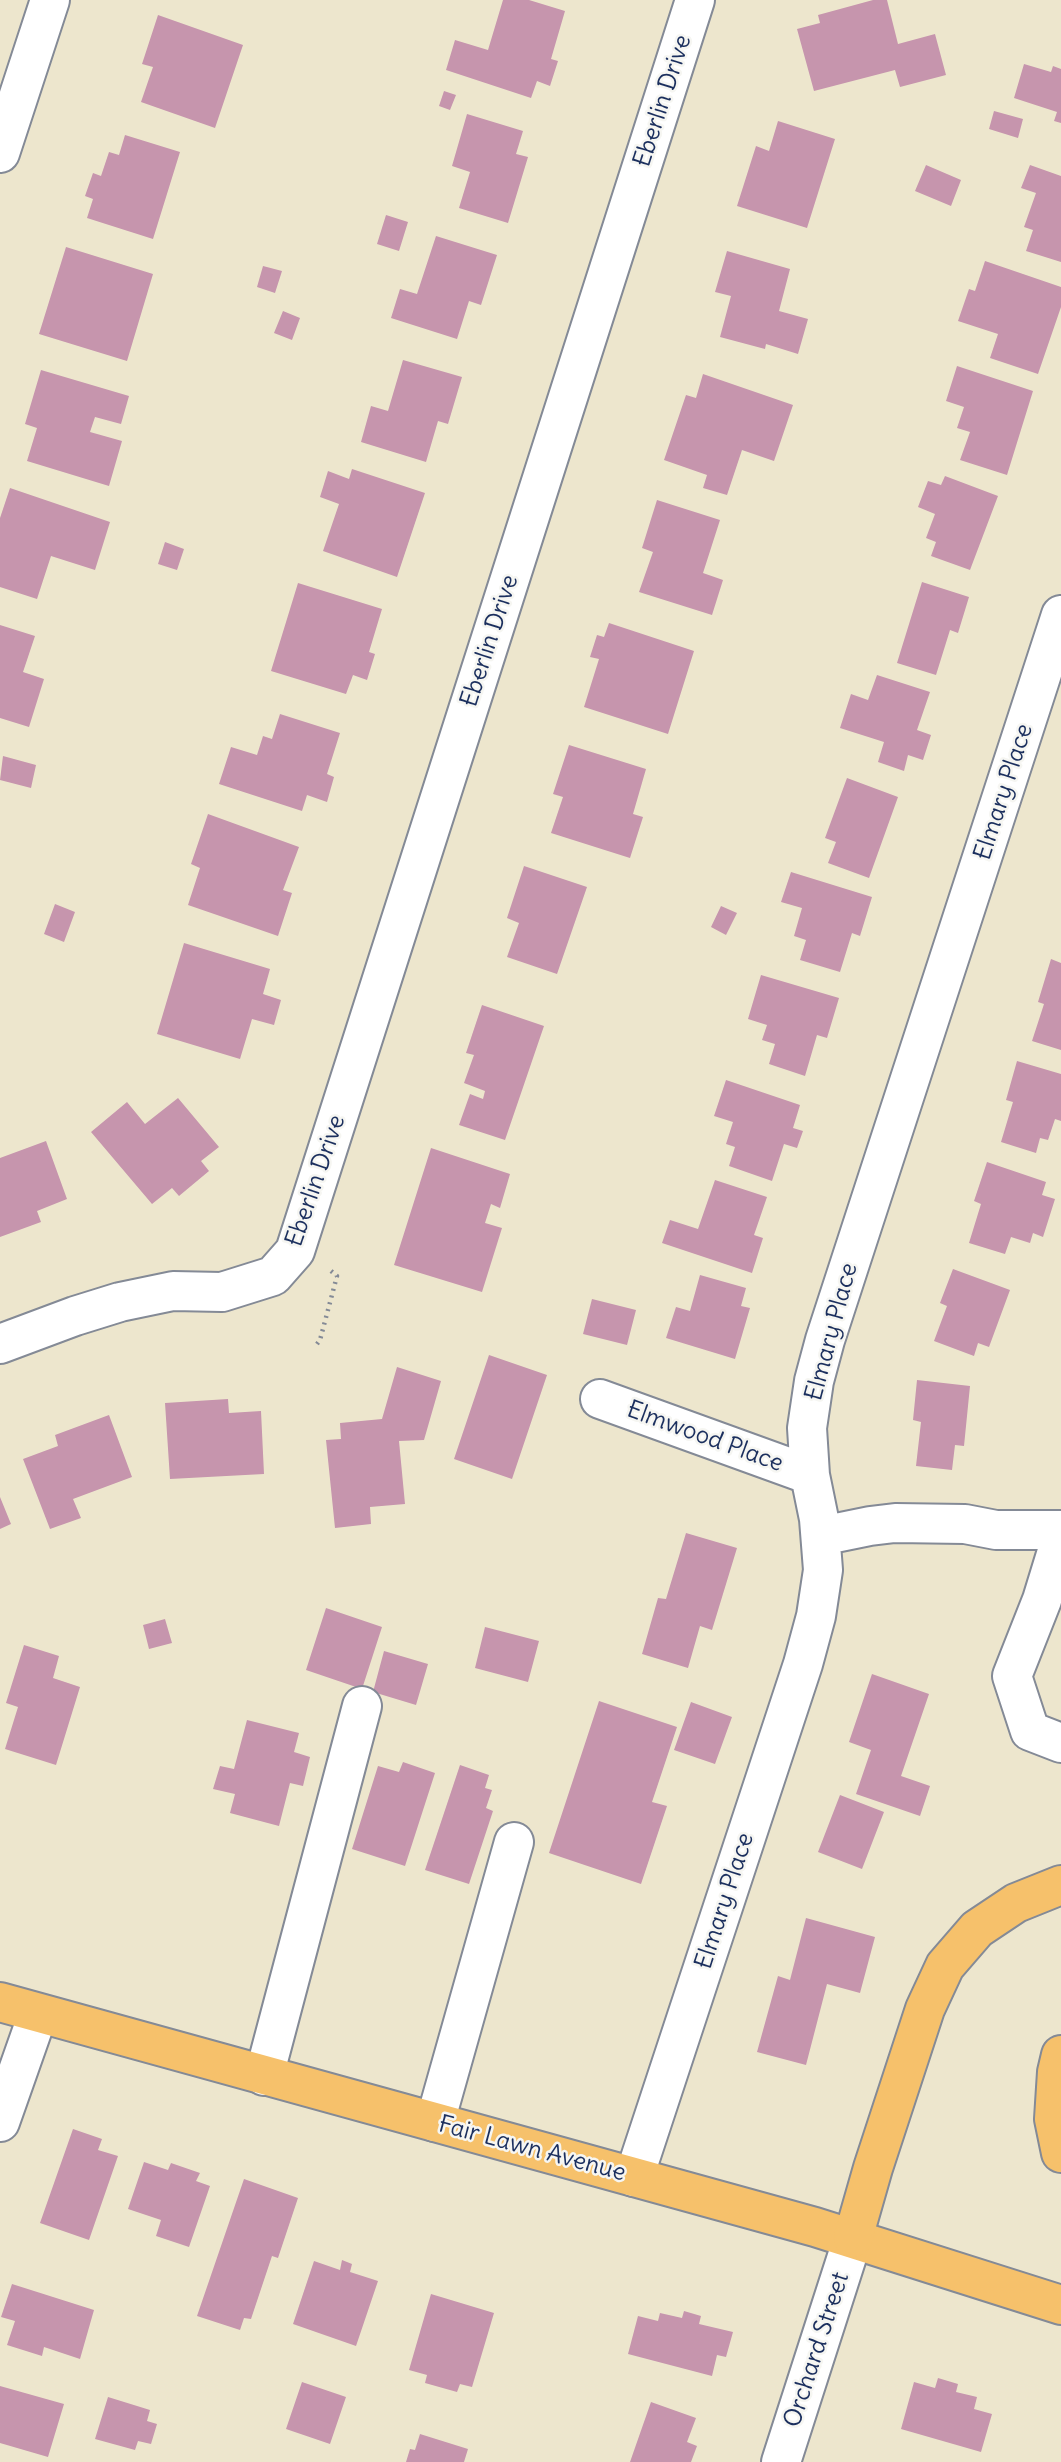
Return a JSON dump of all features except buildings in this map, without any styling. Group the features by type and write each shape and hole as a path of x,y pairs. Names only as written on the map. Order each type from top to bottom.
{"main road":[{"path":"853,2238 925,2009 945,1966 977,1929 1016,1903 1061,1885"},
{"name":"Fair Lawn Avenue","path":"0,2003 853,2238 1061,2305"},
{"path":"1061,2055 1056,2072 1054,2119 1061,2153"}],"street":[{"path":"0,153 50,0"},
{"name":"Eberlin Drive","path":"0,1344 120,1301 173,1291 222,1292 273,1276 295,1251 695,0"},
{"name":"Elmary Place","path":"634,2176 803,1664 816,1616 823,1570 821,1536 810,1475 807,1428 814,1381 825,1340 1061,615"},
{"name":"Elmwood Place","path":"600,1399 810,1475"},
{"path":"821,1536 895,1523 965,1524 996,1530 1061,1530"},
{"path":"1046,1737 1012,1676 1055,1579 1061,1538"},
{"path":"264,2076 362,1706"},
{"path":"435,2122 514,1842"},
{"path":"0,2122 38,2014"},
{"name":"Orchard Street","path":"781,2462 853,2238"}],"path":[{"path":"317,1344 338,1276 331,1270"}]}
